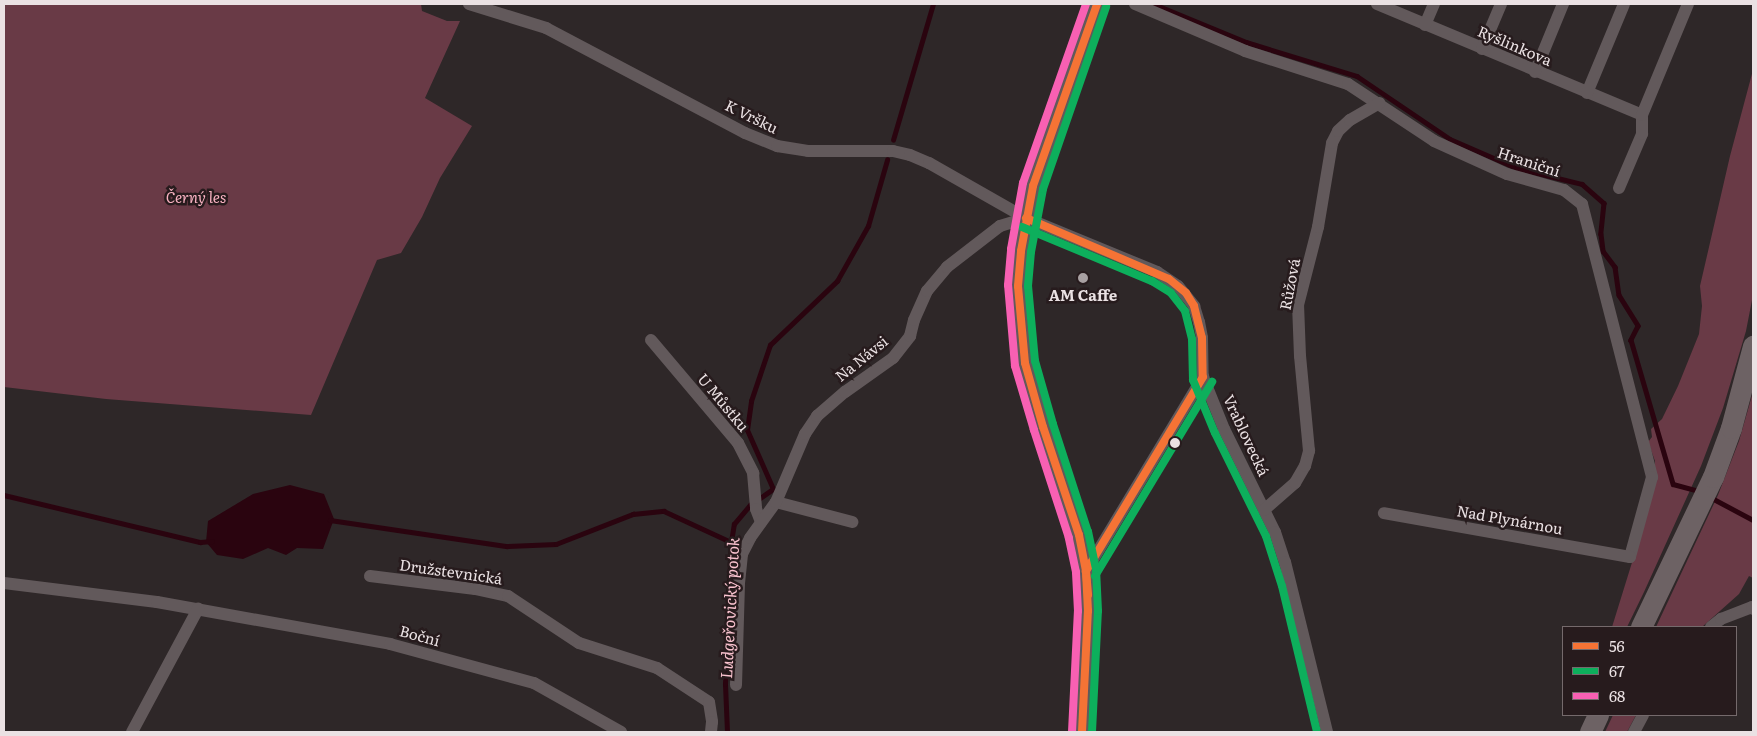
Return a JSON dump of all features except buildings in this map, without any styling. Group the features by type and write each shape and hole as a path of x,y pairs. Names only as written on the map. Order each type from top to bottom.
{"main road":[{"path":"1641,626 1713,476 1731,428 1753,346"},
{"path":"1590,732 1598,716"}],"street":[{"name":"K Vršku","path":"470,4 546,28 745,133 777,146 808,151 893,151 910,155 929,163 1026,218"},
{"path":"1082,732 1088,611 1086,571 1078,535 1042,427 1025,363 1018,286 1026,218 1042,158 1097,4"},
{"name":"Hraniční","path":"1135,4 1245,51 1348,84 1380,103 1434,141 1507,174 1564,190 1582,204 1652,477 1630,557"},
{"name":"Ryšlinkova","path":"1377,4 1534,72 1642,115"},
{"path":"1425,25 1434,4"},
{"path":"1482,49 1500,4"},
{"path":"1534,72 1563,4"},
{"path":"1587,93 1624,4"},
{"path":"1619,188 1642,134 1642,115 1688,4"},
{"name":"Růžová","path":"1264,510 1295,483 1305,466 1309,451 1300,356 1298,305 1318,227 1332,143 1338,131 1350,120 1380,103"},
{"name":"Vrablovecká","path":"1026,218 1093,248 1157,272 1178,286 1194,306 1202,338 1203,377 1224,429 1275,532 1292,583 1327,732"},
{"name":"Na Návsi","path":"736,685 739,583 742,554 750,538 776,502 805,434 817,416 845,392 893,358 910,336 914,320 924,298 936,279 947,267 1000,226 1026,218"},
{"name":"U Můstku","path":"651,340 738,442 753,473 755,503 761,522"},
{"path":"1086,571 1203,377"},
{"path":"776,502 852,522"},
{"name":"Nad Plynárnou","path":"1384,513 1630,557"},
{"name":"Družstevnická","path":"370,576 475,589 508,596 579,643 657,668 709,702 712,722 711,732"},
{"name":"Boční","path":"4,583 157,602 390,644 534,683 621,732"},
{"path":"1713,626 1721,619 1752,607 1753,609"},
{"path":"132,732 198,610"},
{"path":"1634,732 1642,716"}],"green space":[{"name":"Černý les","path":"4,4 421,4 422,11 447,21 460,21 425,98 472,126 440,178 422,217 401,253 377,260 311,415 106,399 4,387"},
{"path":"1753,70 1753,295 1746,331 1723,408 1701,466 1644,592 1627,626 1612,626 1634,556 1655,477 1655,461 1648,442 1652,437 1651,429 1662,419 1699,334 1702,306 1700,286 1730,156"},
{"path":"1753,392 1753,578 1749,576 1739,594 1703,626 1656,626 1718,495 1739,441"},
{"path":"1613,716 1635,716 1627,732 1605,732"}],"shaded area":[{"path":"290,485 324,494 334,519 323,549 297,548 286,555 268,548 243,559 217,555 206,542 208,521 253,494"}],"waterway":[{"name":"Ludgeřovický potok","path":"893,140 933,4"},
{"path":"1154,4 1246,42 1357,76 1450,139 1517,168 1582,184 1604,203 1601,234 1603,251 1615,267 1619,295 1638,326 1631,340 1673,484 1699,491"},
{"name":"Ludgeřovický potok","path":"727,732 725,684 731,542 734,524 750,505 773,489 747,430 751,401 770,345 837,281 868,226 887,160"},
{"path":"4,495 200,542 212,541"},
{"path":"1710,497 1753,520"},
{"path":"330,520 507,546 556,544 633,514 664,511 731,542"}],"transit line":[{"name":"68","path":"1072,732 1078,611 1076,572 1069,538 1015,366 1008,285 1011,249 1023,183 1086,4"},
{"name":"56","path":"1082,732 1088,611 1086,571 1079,535 1043,427 1025,363 1018,286 1021,251 1033,186 1097,4"},
{"name":"67","path":"1092,732 1098,611 1096,569 1088,532 1035,361 1028,286 1031,252 1043,189 1106,7"},
{"name":"56","path":"1026,218 1169,279 1186,293 1194,306 1202,338 1203,377 1086,571 1088,595"},
{"name":"67","path":"1022,227 1152,281 1171,293 1185,311 1192,339 1193,380 1215,433 1266,536 1282,586 1317,732"},
{"name":"67","path":"1095,576 1212,382"}],"place":[{"name":"AM Caffe","path":"1083,278"}]}
